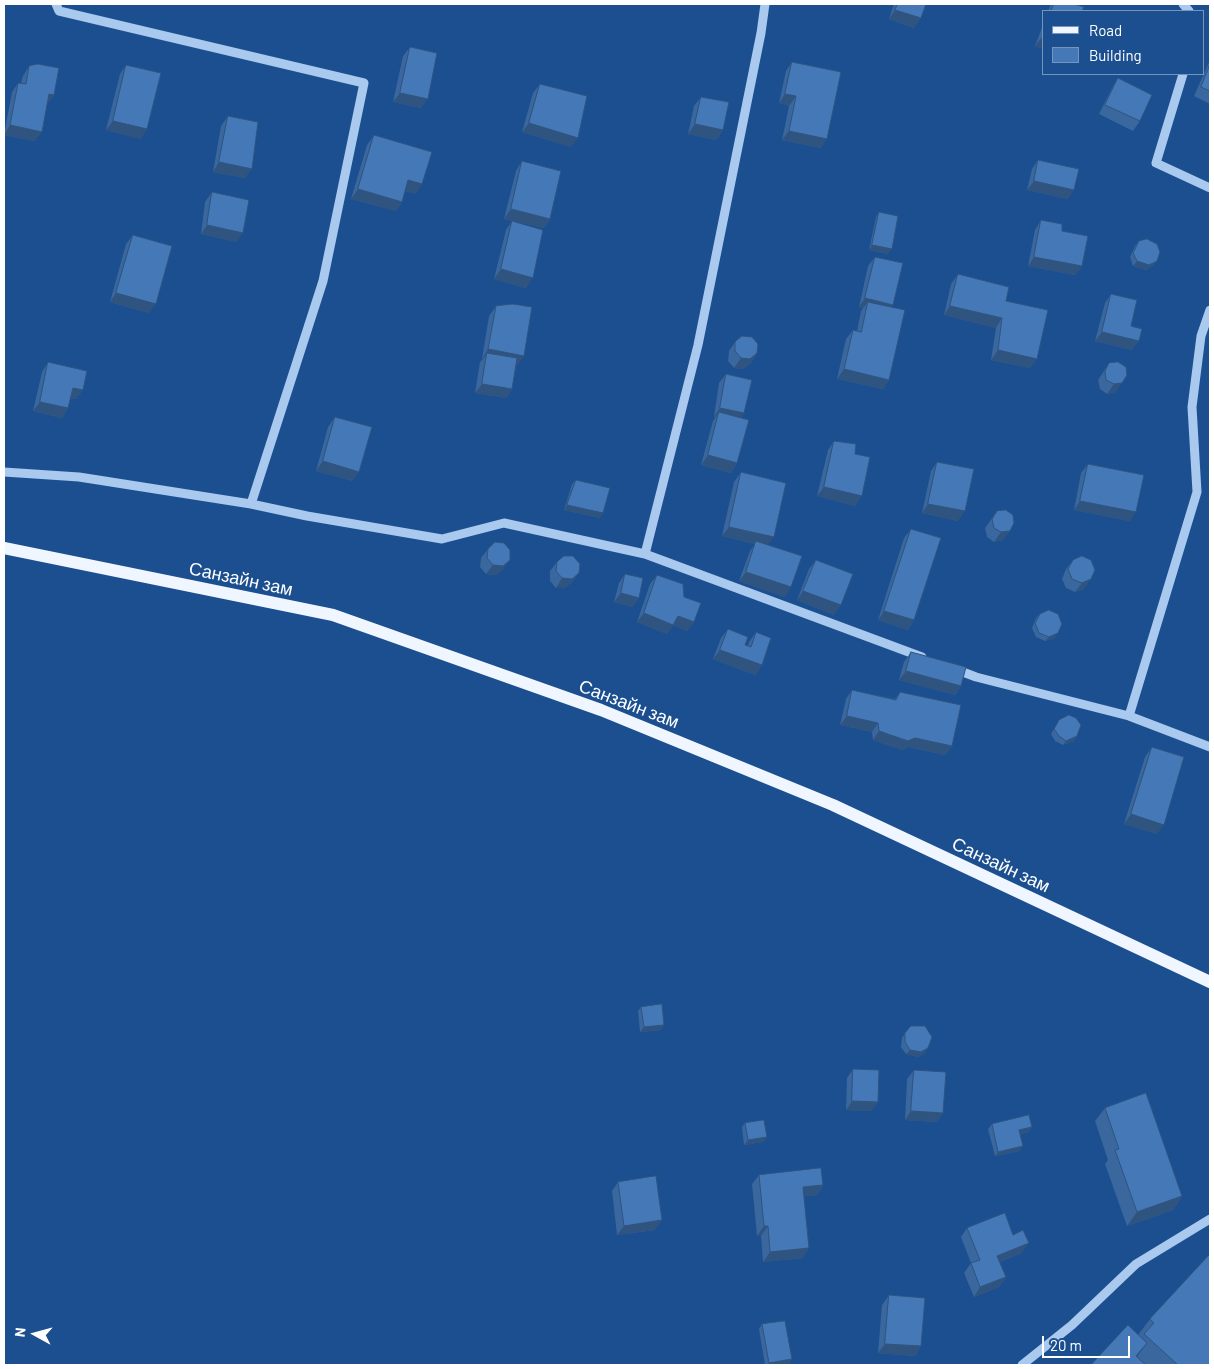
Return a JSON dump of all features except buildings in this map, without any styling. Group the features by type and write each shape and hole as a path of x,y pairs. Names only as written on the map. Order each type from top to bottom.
{"main road":[{"name":"Санзайн зам","path":"4,548 333,615 601,710 833,806 1210,982"}],"street":[{"path":"56,4 59,11 364,83 323,280 251,504"},
{"path":"645,554 698,345 761,33 765,4"},
{"path":"1183,75 1156,163 1210,188"},
{"path":"1129,716 1197,492 1192,407 1201,336 1210,310"},
{"path":"4,472 79,477 251,504 306,516 442,539 504,523 645,554 930,660"},
{"path":"949,667 976,677 1129,716 1210,747"},
{"path":"1022,1365 1072,1325 1136,1264 1210,1219"}]}
